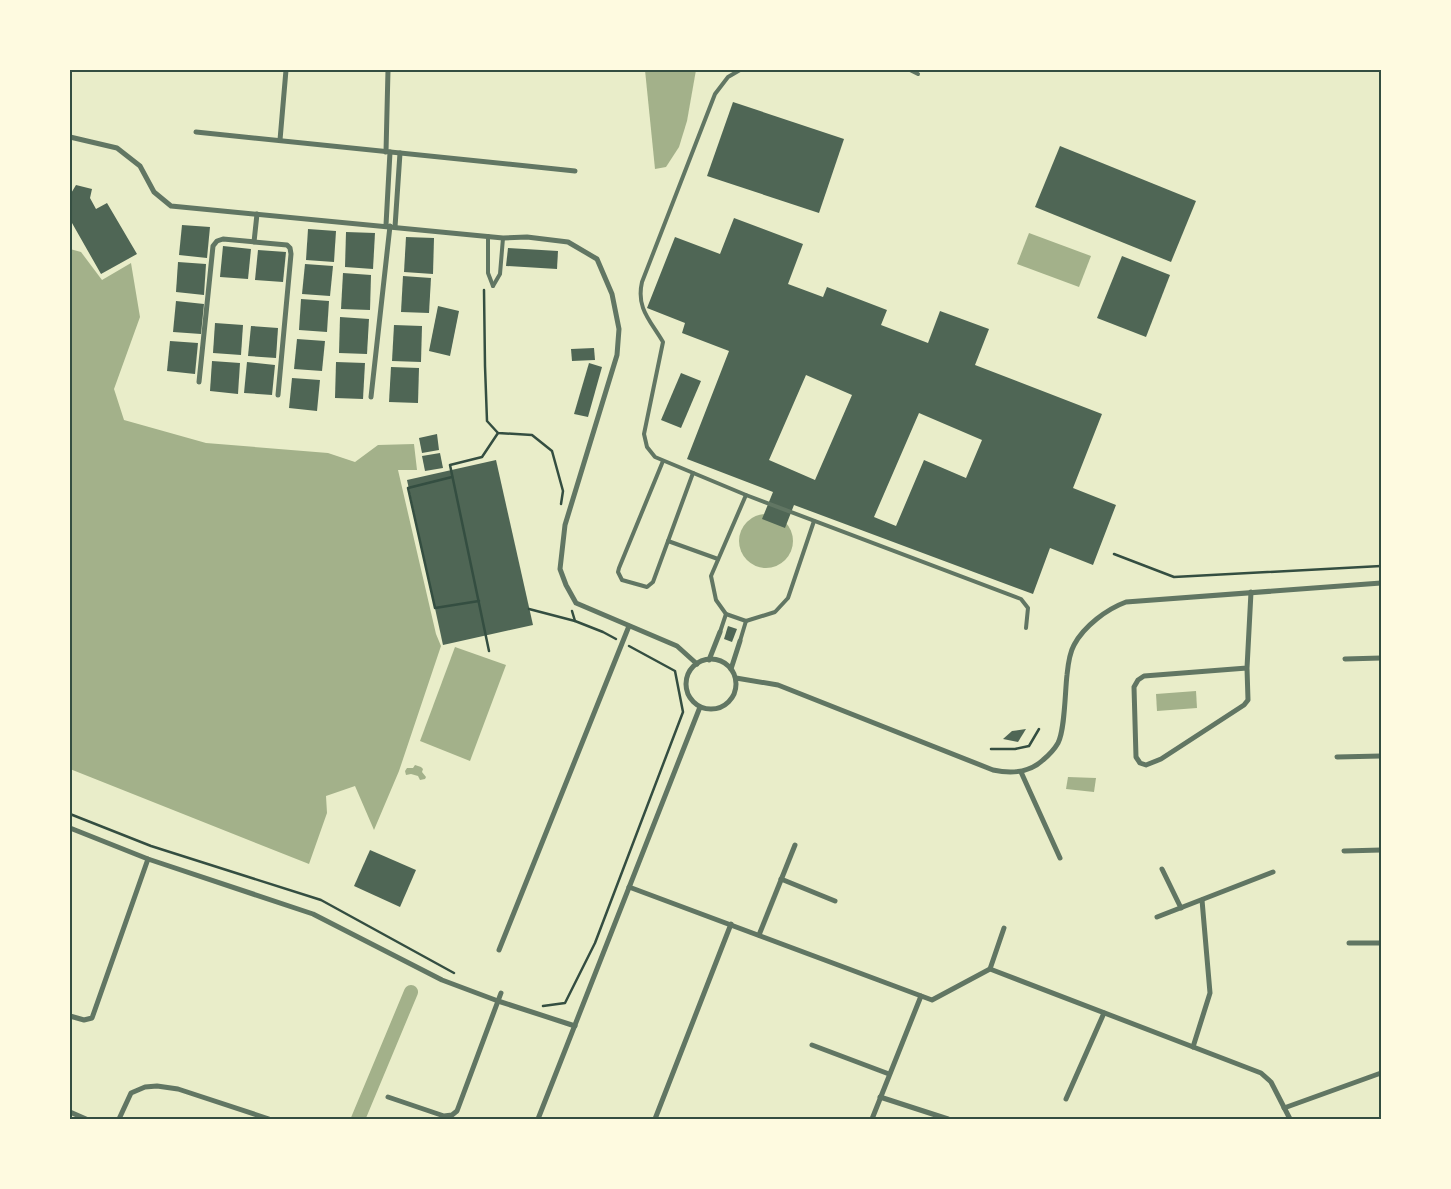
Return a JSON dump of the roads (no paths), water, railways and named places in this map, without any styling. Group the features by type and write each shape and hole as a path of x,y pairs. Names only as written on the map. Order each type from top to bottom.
{"street":[{"path":"280,140 286,70"},
{"path":"388,70 390,226"},
{"path":"196,132 575,171"},
{"path":"70,137 117,148 140,166 154,192 172,206 502,238 528,237 568,242 597,259 612,294 619,329 617,355 565,525 560,569 576,603 677,646 697,664"},
{"path":"371,397 400,153"},
{"path":"254,242 257,214"},
{"path":"199,382 213,246 217,241 223,239 287,245 290,248 291,254 278,395"},
{"path":"736,678 778,685 993,770 1006,773 1021,772 1038,765 1050,754 1059,741 1063,723 1068,662 1073,646 1083,632 1116,606 1126,602 1381,583"},
{"path":"1247,668 1144,676 1138,680 1134,687 1136,757 1140,763 1146,765 1161,759 1244,705 1248,700 1247,668 1251,592"},
{"path":"498,950 629,626"},
{"path":"709,660 720,632"},
{"path":"731,669 740,641"},
{"path":"1345,659 1381,658"},
{"path":"709,660 722,662 731,669 736,678 735,692 731,700 720,708 700,707 692,701 686,686 689,673 697,664 709,660"},
{"path":"538,1119 700,707"},
{"path":"1337,757 1381,756"},
{"path":"1021,772 1060,858"},
{"path":"70,828 148,859 313,914 442,980 498,1001 576,1026"},
{"path":"759,934 795,845"},
{"path":"1344,851 1381,850"},
{"path":"70,1016 84,1020 92,1018 148,859"},
{"path":"1162,869 1181,908"},
{"path":"1157,917 1273,872"},
{"path":"781,879 835,901"},
{"path":"629,887 932,1000 990,969 1004,928"},
{"path":"1193,1047 1210,993 1202,900"},
{"path":"655,1119 731,924"},
{"path":"1349,944 1381,943"},
{"path":"990,969 1261,1073 1271,1082 1290,1119"},
{"path":"388,1096 444,1116 452,1115 457,1111 501,993"},
{"path":"872,1119 921,996"},
{"path":"1066,1099 1104,1013"},
{"path":"812,1045 889,1074"},
{"path":"1284,1108 1381,1073"},
{"path":"119,1119 131,1093 145,1087 158,1086 178,1089 269,1119"},
{"path":"880,1097 948,1119"},
{"path":"70,1112 86,1119"}],"lane":[{"path":"740,70 728,77 715,94 639,292 641,306 663,342 644,434 647,447 654,458 746,495 1022,599 1028,608 1026,628"},
{"path":"910,70 918,74"},
{"path":"488,236 488,273 494,286 500,274 502,238"},
{"path":"663,461 619,568 619,576 622,580 642,586 650,585 653,582 693,473"},
{"path":"746,495 711,576 716,600 726,614 746,621 775,612 788,598 814,521"},
{"path":"668,541 718,560"},
{"path":"720,632 726,614"},
{"path":"740,641 746,621"},
{"path":"249,1119 252,1113"}],"waterway":[{"path":"358,1119 411,992"}]}
